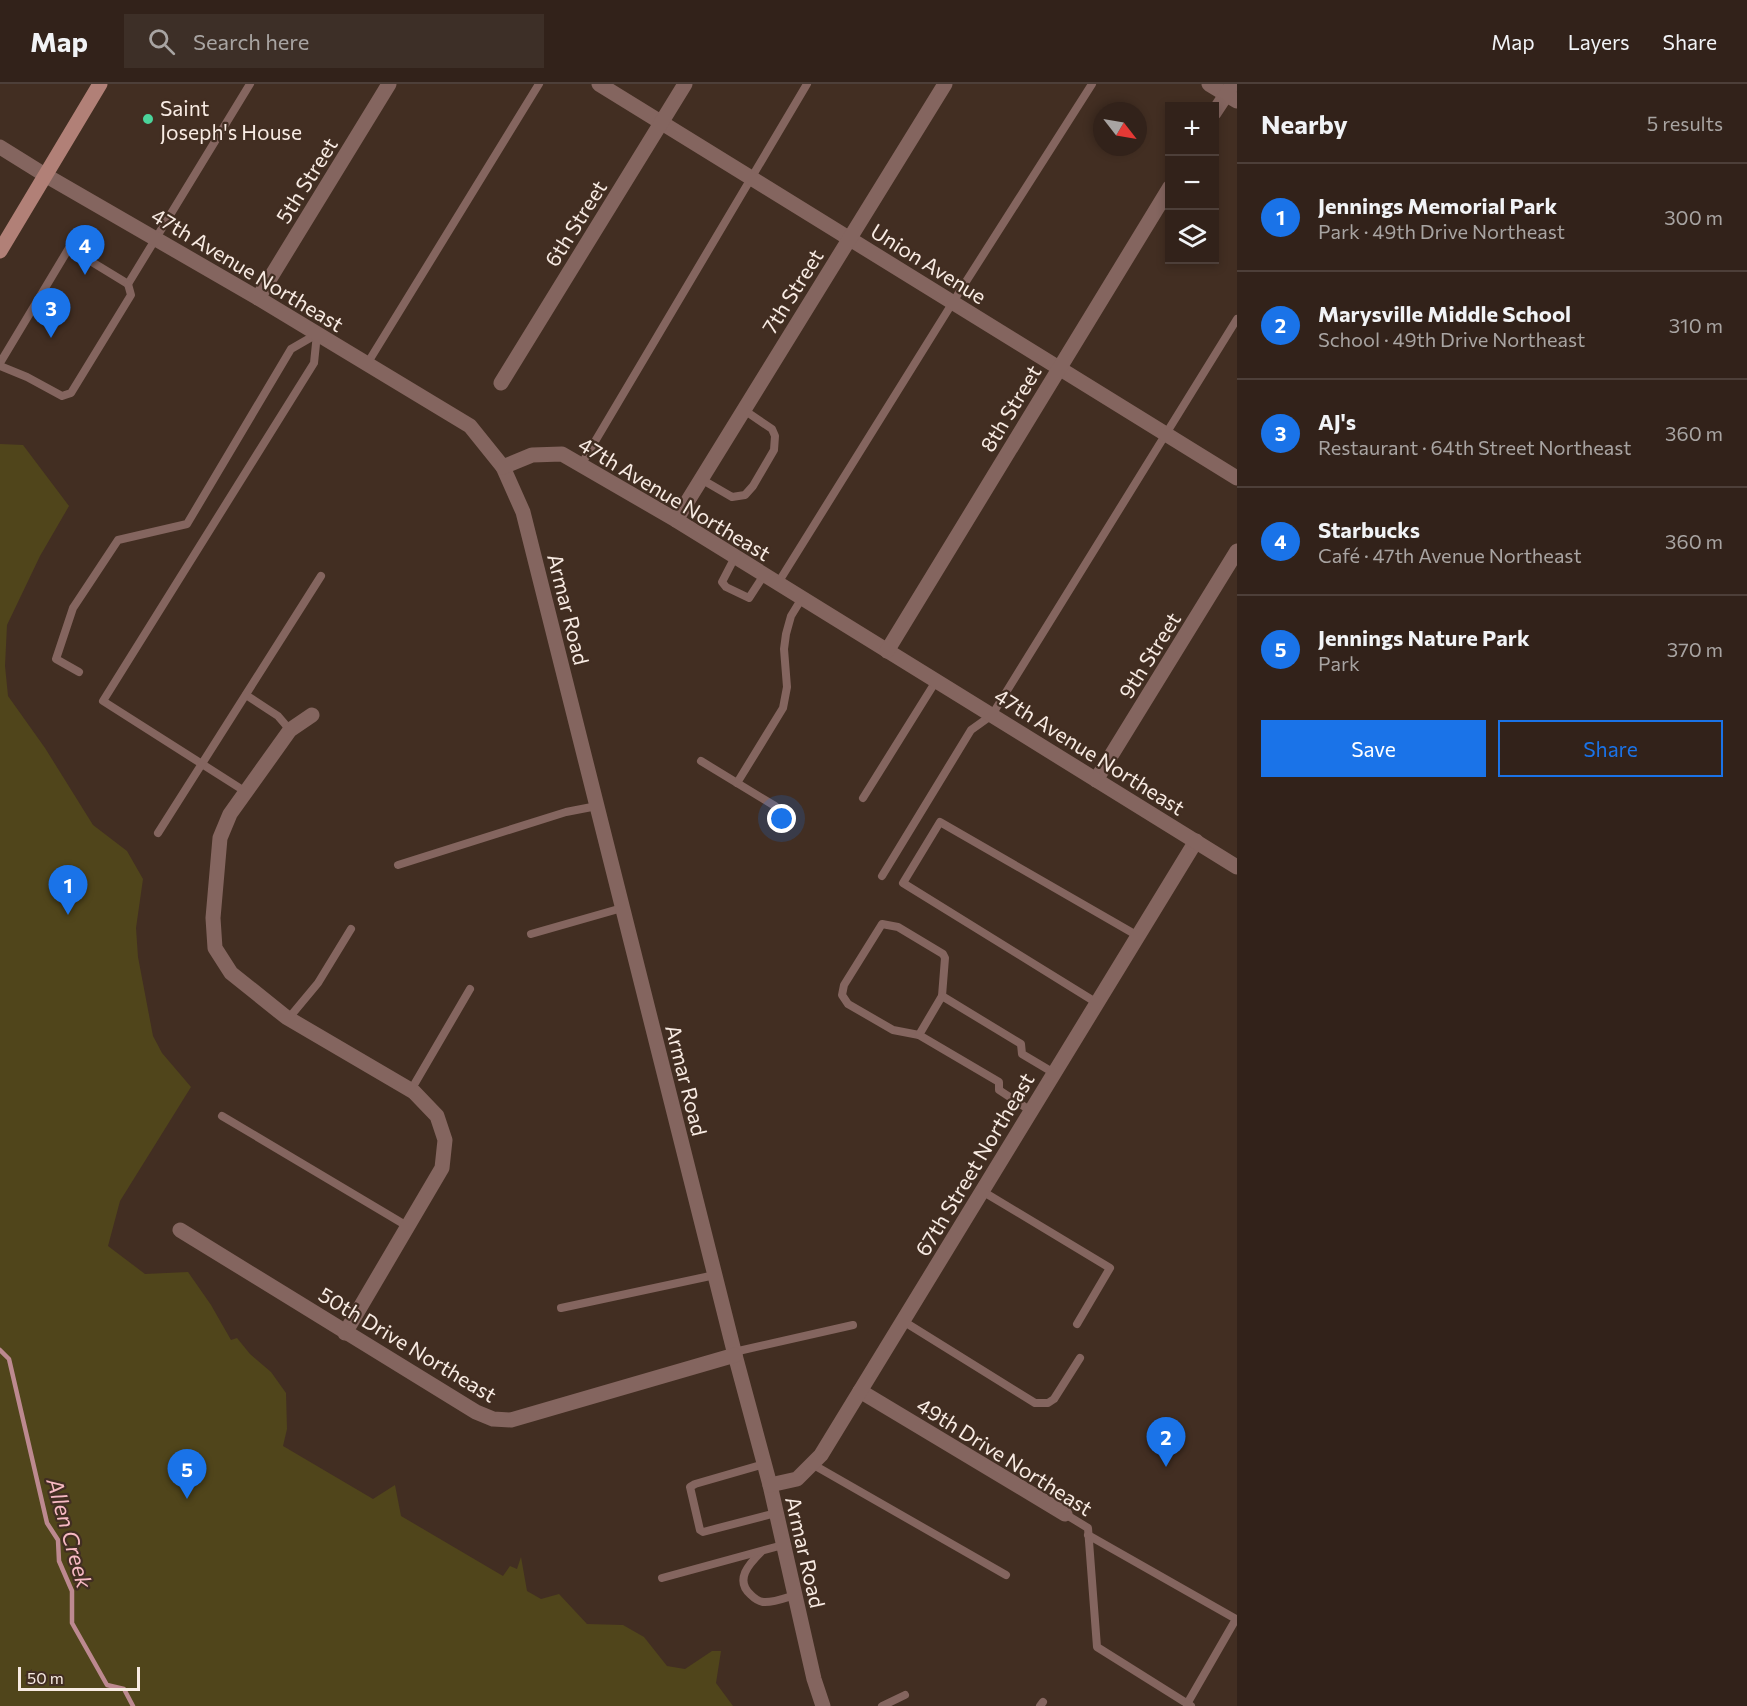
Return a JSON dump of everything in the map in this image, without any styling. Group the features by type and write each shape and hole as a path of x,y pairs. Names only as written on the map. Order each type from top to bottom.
{"main road":[{"path":"0,251 100,84"}],"street":[{"name":"5th Street","path":"258,298 389,84"},
{"name":"Union Avenue","path":"599,84 1237,478"},
{"name":"6th Street","path":"501,383 685,84"},
{"name":"7th Street","path":"676,520 945,84"},
{"path":"1209,84 1232,93 1219,109"},
{"name":"47th Avenue Northeast","path":"0,147 258,298 470,426 503,467 532,455 562,454 676,520 1237,867"},
{"name":"8th Street","path":"887,651 1165,195"},
{"name":"Armar Road","path":"503,467 522,512 734,1353 770,1485 814,1679 823,1706"},
{"name":"9th Street","path":"1096,780 1237,551"},
{"path":"312,715 290,730 230,814 220,838 213,918 215,948 231,973 288,1019 411,1090 437,1116 445,1140 442,1168 345,1333"},
{"name":"67th Street Northeast","path":"770,1485 797,1479 821,1455 1196,841"},
{"name":"50th Drive Northeast","path":"180,1230 345,1333 476,1412 493,1419 511,1420 734,1353"},
{"name":"49th Drive Northeast","path":"860,1391 1065,1514"}],"lane":[{"path":"128,284 69,248 0,364 62,396 71,393 131,296 128,284 250,84"},
{"path":"367,364 539,84"},
{"path":"581,465 807,84"},
{"path":"778,583 1092,84"},
{"path":"882,876 971,730 992,715 1237,319"},
{"path":"79,672 56,659 73,608 118,540 187,524 291,349 317,334"},
{"path":"246,792 103,701 314,363 317,334"},
{"path":"702,478 732,497 745,495 753,486 774,450 775,436 765,422 744,410"},
{"path":"735,557 722,582 726,587 749,598 764,574"},
{"path":"158,833 321,576"},
{"path":"737,783 783,708 787,687 784,649 786,634 791,616 802,598"},
{"path":"863,798 936,681"},
{"path":"246,695 278,716 290,730"},
{"path":"701,760 775,806"},
{"path":"398,865 566,812 597,807"},
{"path":"1097,1004 903,883 915,863 940,822 1138,936"},
{"path":"531,934 622,909"},
{"path":"919,1035 942,996 945,963 943,954 898,927 882,924 844,984 842,995 848,1004 893,1030 919,1035 999,1082 999,1090 1031,1111"},
{"path":"288,1019 318,983 351,929"},
{"path":"411,1090 470,989"},
{"path":"942,996 1021,1044 1022,1054 1054,1073"},
{"path":"222,1116 407,1226"},
{"path":"982,1191 1110,1268 1077,1324"},
{"path":"561,1308 715,1275"},
{"path":"903,1321 1035,1403 1048,1403 1054,1399 1080,1358"},
{"path":"734,1353 853,1325"},
{"path":"764,1464 690,1487 700,1530 703,1532 776,1513"},
{"path":"812,1464 1006,1575"},
{"name":"49th Drive Northeast","path":"1065,1514 1088,1528 1097,1647 1189,1705"},
{"path":"1088,1534 1236,1619 1189,1705"},
{"path":"662,1578 783,1545"},
{"path":"762,1551 749,1564 745,1572 742,1583 746,1590 757,1600 764,1602 795,1595"},
{"path":"882,1706 905,1695"}],"shaded area":[{"path":"0,444 23,445 69,506 40,556 7,625 5,666 8,696 45,748 93,825 127,851 143,879 136,928 138,957 153,1036 162,1053 191,1087 120,1201 108,1246 145,1274 188,1272 211,1305 231,1340 237,1338 250,1354 271,1372 286,1393 287,1429 283,1446 373,1499 395,1485 401,1516 503,1576 510,1566 517,1569 521,1557 527,1591 541,1599 559,1594 587,1624 623,1625 644,1637 667,1666 685,1669 712,1651 721,1651 716,1683 733,1706 0,1706"}],"waterway":[{"name":"Allen Creek","path":"0,1350 9,1359 47,1523 58,1540 59,1561 72,1591 72,1623 107,1685 124,1689 133,1706"}],"place":[{"name":"Saint Joseph's House","path":"148,119"},
{"name":"Starbucks","path":"85,275"},
{"name":"AJ's","path":"51,338"},
{"name":"Jennings Memorial Park","path":"68,915"},
{"name":"Marysville Middle School","path":"1166,1467"},
{"name":"Jennings Nature Park","path":"187,1499"}]}
